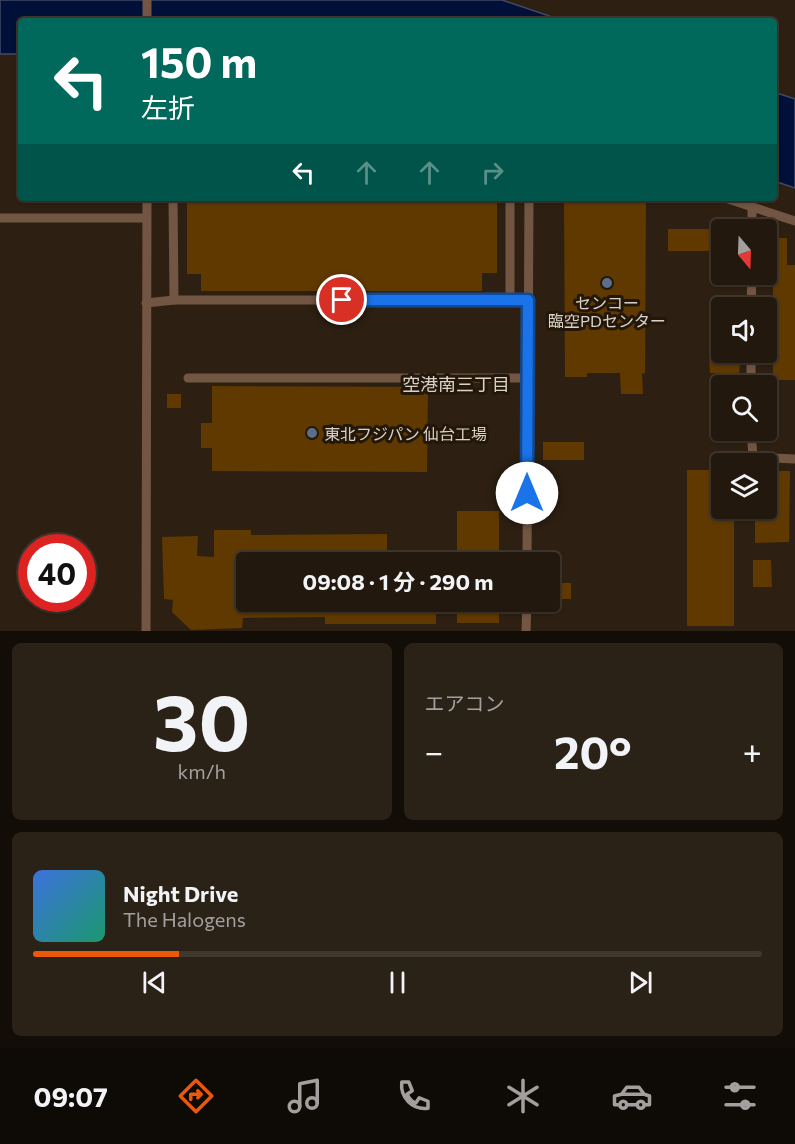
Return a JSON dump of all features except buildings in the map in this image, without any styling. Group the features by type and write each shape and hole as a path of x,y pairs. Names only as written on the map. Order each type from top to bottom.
{"street":[{"path":"147,0 147,18"},
{"path":"146,631 147,201"},
{"path":"173,201 174,300"},
{"path":"510,201 510,300"},
{"path":"527,552 529,201"},
{"path":"734,201 795,221"},
{"path":"752,207 752,219"},
{"path":"0,218 147,218"},
{"path":"146,303 174,300 528,300"},
{"path":"188,378 528,378"},
{"path":"752,441 753,457 795,459"},
{"path":"526,631 527,612"}],"water":[{"path":"0,0 502,0 555,18 18,18 18,54 0,54"},
{"path":"777,93 795,99 795,188 777,182"}],"place":[{"name":"センコー 臨空PDセンター","path":"607,283"},
{"name":"東北フジパン 仙台工場","path":"312,433"}],"district":[{"name":"空港南三丁目","path":"456,384"}],"route":[{"path":"342,300 528,300 527,493"}]}
